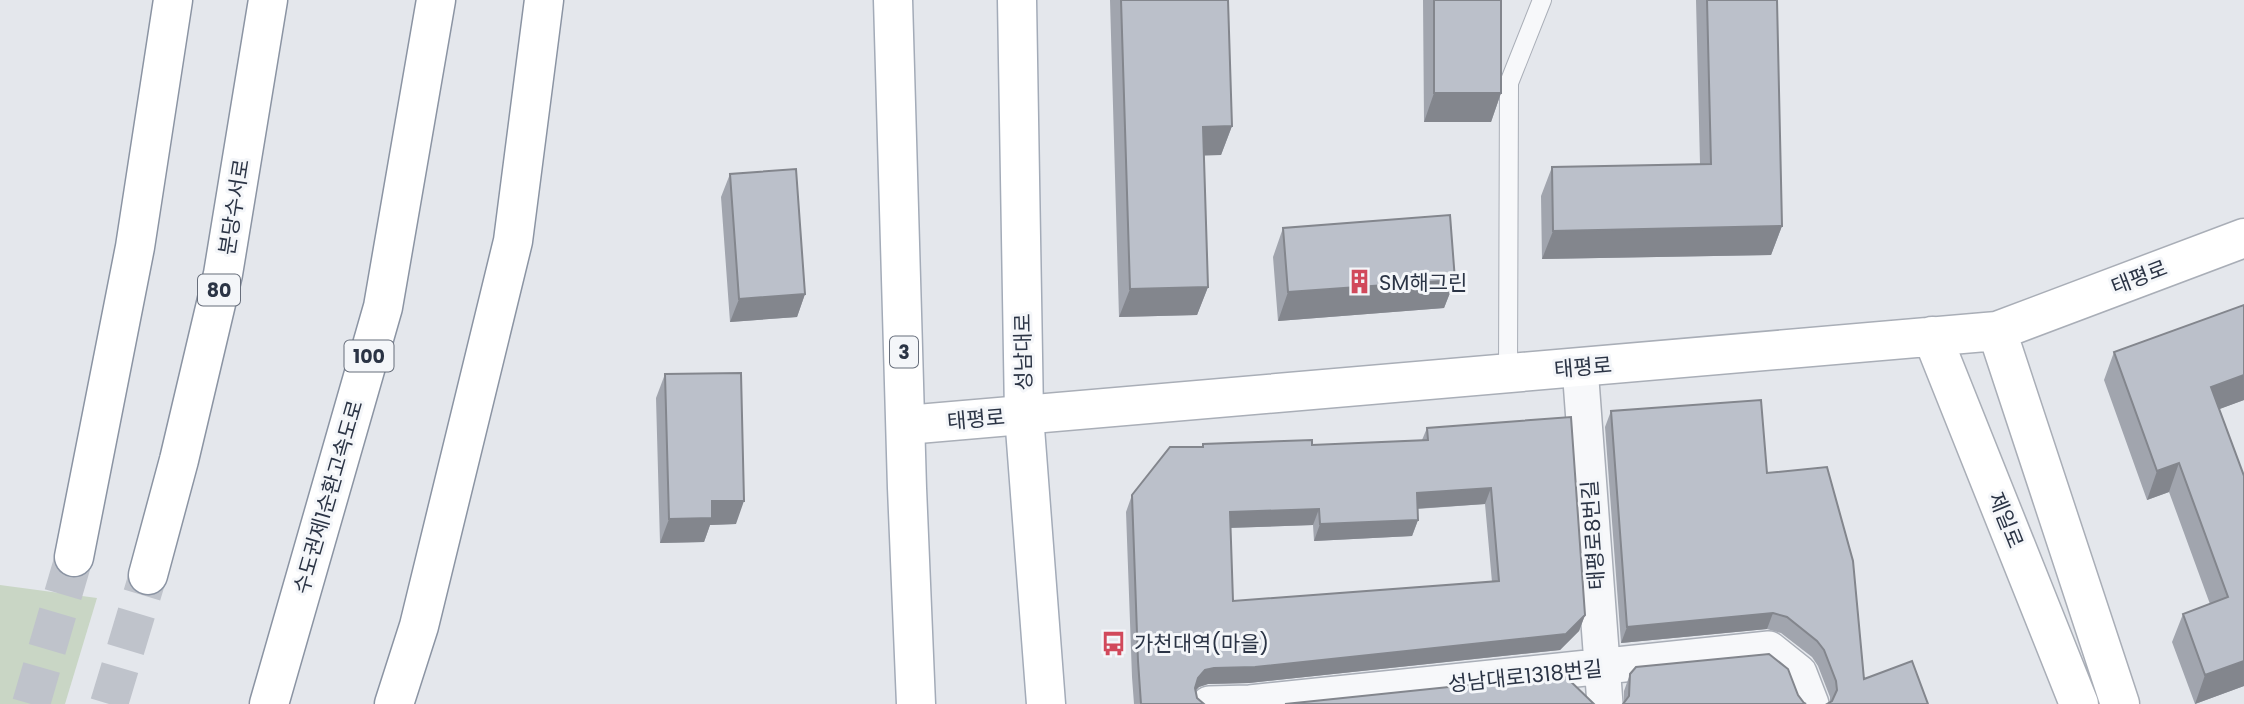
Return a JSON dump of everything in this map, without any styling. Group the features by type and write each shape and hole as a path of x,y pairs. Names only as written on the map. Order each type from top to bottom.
{"main road":[{"path":"74,557 135,247 173,0"},
{"name":"분당수서로","path":"148,575 179,460 223,274 268,0"},
{"name":"수도권제1순환고속도로","path":"269,704 383,307 436,0"},
{"path":"394,704 419,626 513,241 544,0"},
{"name":"3","path":"893,0 916,704"},
{"name":"성남대로","path":"1017,0 1024,415 1046,704"},
{"name":"태평로","path":"906,425 1997,331 2244,238"},
{"path":"1997,331 2120,704"},
{"name":"제일로","path":"1932,337 2079,704"}],"street":[{"name":"태평로8번길","path":"1580,367 1605,704"},
{"name":"성남대로1318번길","path":"1209,704 1250,704 1769,649 1799,673 1811,704"}],"lane":[{"path":"1508,373 1509,83 1542,0"}],"green space":[{"path":"0,585 97,598 65,704 0,704"}],"building":[{"path":"1121,0 1228,0 1232,126 1203,127 1208,287 1130,289"},
{"path":"1434,0 1501,0 1501,93 1434,93"},
{"path":"1707,0 1777,0 1782,226 1553,231 1552,167 1711,164"},
{"path":"796,169 805,294 739,299 730,174"},
{"path":"1450,215 1455,280 1288,292 1283,228"},
{"path":"2244,305 2244,375 2211,387 2244,476 2244,661 2205,675 2183,614 2228,597 2179,463 2157,471 2114,352"},
{"path":"741,373 744,501 712,501 712,518 669,519 665,374"},
{"path":"1761,400 1767,473 1827,467 1853,561 1864,679 1912,661 1928,704 1827,704 1832,701 1837,690 1824,650 1787,617 1773,613 1627,627 1611,411"},
{"path":"1571,417 1585,615 1566,634 1255,667 1214,668 1205,670 1198,678 1195,688 1197,698 1204,704 1141,704 1132,495 1170,447 1312,440 1312,445 1428,440 1427,428","holes":["1491,488 1499,581 1233,601 1230,512 1319,509 1320,524 1418,520 1417,493"]},
{"path":"1769,654 1788,669 1798,695 1806,704 1623,704 1629,696 1630,674 1636,667"},
{"path":"1564,675 1594,704 1285,704"}],"tunnel":[{"path":"31,704 74,557"},
{"path":"109,704 148,575"}],"place":[{"name":"SM해그린","path":"1359,282"},
{"name":"가천대역(마을)","path":"1114,643"}]}
